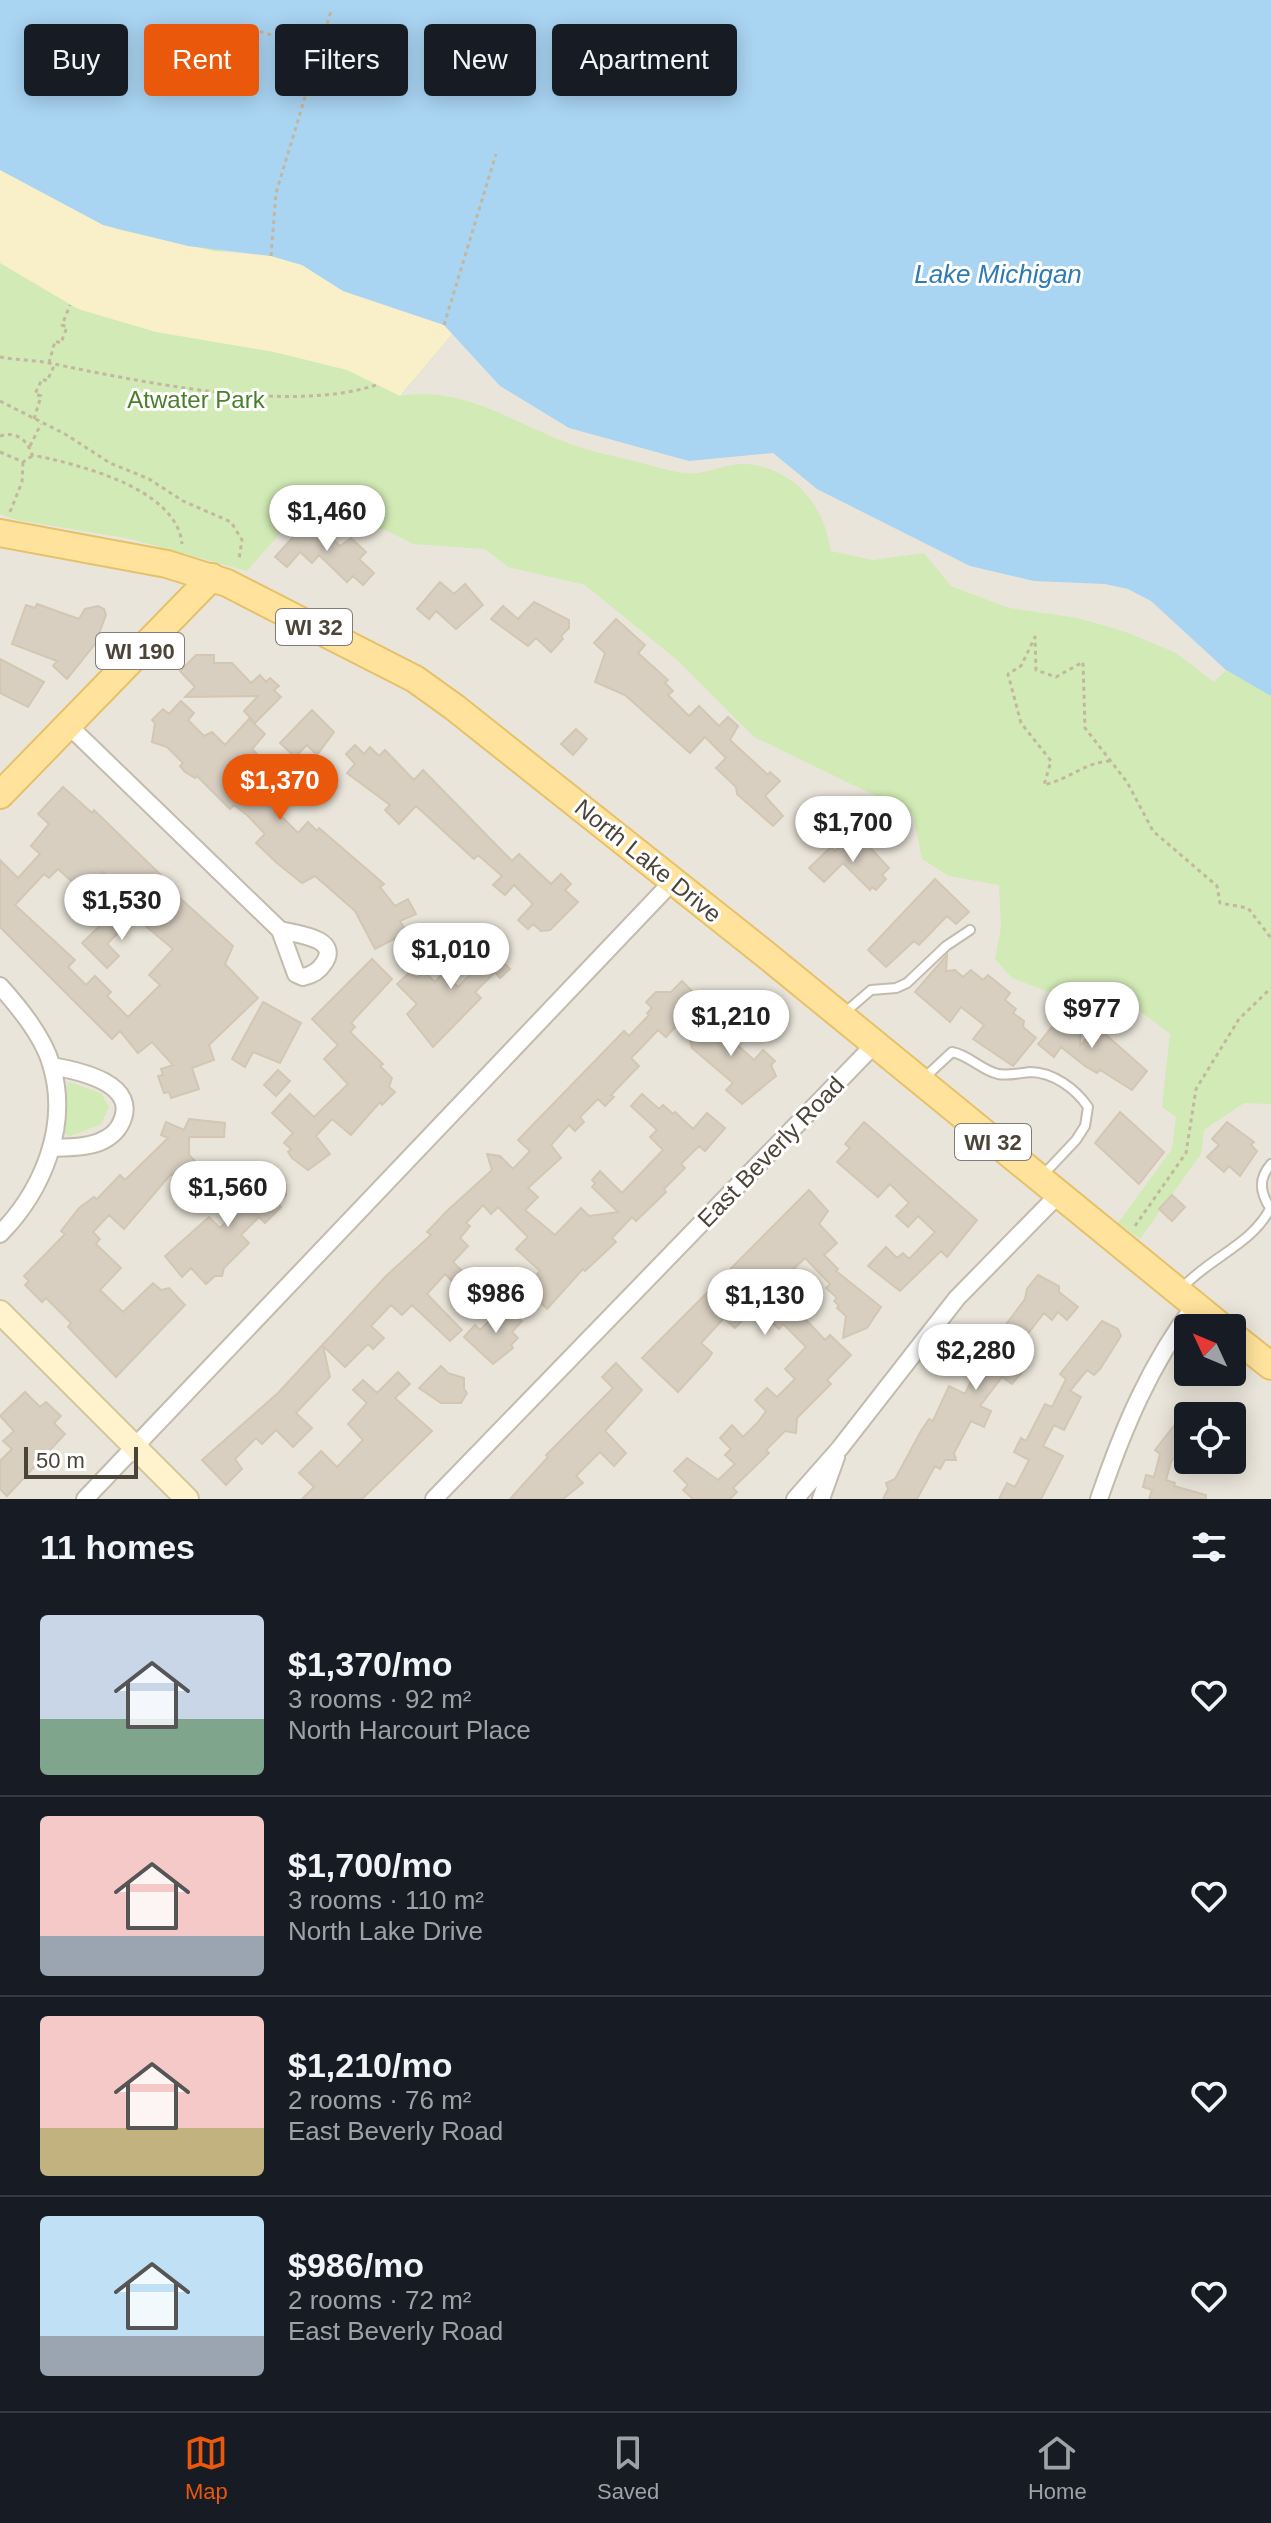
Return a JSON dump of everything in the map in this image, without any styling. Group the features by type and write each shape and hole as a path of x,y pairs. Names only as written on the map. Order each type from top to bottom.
{"main road":[{"name":"North Lake Drive","path":"5,523 212,577 415,679 673,881 1206,1314"},
{"name":"WI 190","path":"0,795 212,577"},
{"path":"1246,1346 1271,1366"}],"street":[{"path":"67,724 280,930"},
{"path":"85,1499 673,881"},
{"path":"0,986 34,1031 52,1066 56,1108 51,1148 32,1196 0,1234"},
{"name":"East Beverly Road","path":"434,1499 873,1046"},
{"path":"51,1148 88,1146 106,1139 115,1133 124,1115 124,1102 114,1088 84,1073 52,1066"},
{"path":"795,1499 840,1448 957,1298 1049,1187"},
{"path":"1099,1499 1126,1420 1187,1298"},
{"path":"0,1312 187,1499"},
{"path":"821,1499 840,1448"}],"lane":[{"path":"839,1017 871,990 896,988 907,983 946,946 970,930"},
{"path":"920,1083 952,1052 964,1054 996,1073 1034,1072 1051,1076 1079,1093 1088,1107 1085,1126 1049,1187"},
{"path":"1187,1298 1203,1266 1257,1231 1271,1208 1262,1195 1261,1183 1271,1164"}],"path":[{"path":"327,24 331,11"},
{"path":"271,256 276,193 305,96"},
{"path":"444,325 496,154"},
{"path":"34,419 41,396 35,394 42,379 47,381 55,341 61,343 67,327 62,325 70,305"},
{"path":"0,357 157,385 252,393 307,396 350,393 376,385"},
{"path":"0,401 110,463 149,479 183,501 231,522 242,540 239,559"},
{"path":"32,455 30,446 42,423"},
{"path":"0,436 14,435 30,446"},
{"path":"0,452 23,462"},
{"path":"5,523 22,482 23,462 32,455"},
{"path":"32,455 80,466 147,495 172,518 182,544"},
{"path":"1110,761 1091,762 1068,779 1044,785 1051,761 1021,723 1008,674 1021,666 1035,637 1036,670 1056,677 1083,662 1085,728 1127,782 1153,831 1217,886 1220,903 1248,908 1271,938"},
{"path":"1135,1226 1186,1153 1196,1089 1239,1019 1271,988"}],"shaded area":[{"path":"0,0 57,24 24,24 24,96 128,96 128,54 144,61 144,96 227,96 1271,537 1271,1499 0,1499"}],"green space":[{"name":"Atwater Park","path":"0,170 452,334 401,396 424,394 468,401 573,445 676,472 691,474 738,464 763,467 790,480 810,499 823,523 831,551 873,560 924,553 951,586 1009,608 1078,618 1126,632 1176,653 1214,682 1226,670 1271,696 1271,1104 1244,1103 1204,1130 1201,1154 1140,1239 1118,1223 1172,1149 1176,1117 1162,1107 1170,1034 1106,985 1080,1004 1012,978 995,959 1001,927 999,885 949,876 922,859 913,814 754,737 677,660 585,585 508,567 485,549 413,544 384,529 346,536 309,500 247,571 131,539 17,520 0,514"},
{"path":"69,1082 101,1093 109,1107 101,1124 71,1136 66,1135 63,1115 63,1099"}],"sand":[{"path":"0,170 116,229 214,251 271,256 302,265 343,291 444,325 452,334 400,396 347,370 274,352 156,332 78,309 0,263"}],"water":[{"name":"Lake Michigan","path":"0,0 1271,0 1271,696 1226,670 1151,601 1128,589 1105,584 1034,581 970,566 817,489 773,453 689,461 569,428 500,386 444,325 343,291 302,265 271,256 188,246 103,225 0,170"}],"building":[{"path":"306,523 316,532 320,528 340,546 351,538 366,552 359,559 374,573 363,585 353,576 347,582 319,555 312,563 300,552 287,567 275,557"},
{"path":"440,582 454,594 465,584 483,605 456,629 436,611 429,619 417,609"},
{"path":"534,602 569,620 569,628 561,636 563,639 551,652 536,638 528,646 491,619 503,606 518,619"},
{"path":"37,604 79,619 85,609 98,606 104,609 106,615 95,644 67,679 53,666 57,661 12,644 26,605 35,608"},
{"path":"616,619 645,645 638,653 668,680 665,683 673,691 668,695 689,716 699,706 719,726 728,717 738,726 730,740 768,775 770,772 780,781 765,796 783,816 773,826 737,794 736,787 716,768 726,758 705,737 690,753 625,695 595,682 605,653 594,643"},
{"path":"196,655 214,655 214,663 232,663 251,683 260,675 266,682 270,678 279,686 274,690 281,697 255,723 244,711 258,696 185,697 195,687 180,671"},
{"path":"0,659 44,682 28,707 0,693"},
{"path":"181,701 194,713 188,720 204,736 212,732 225,745 249,719 265,734 252,749 257,754 241,772 247,779 242,784 263,806 275,793 288,805 279,814 298,833 308,822 317,831 319,828 384,884 380,887 395,906 408,899 416,914 400,921 405,930 400,936 375,949 355,911 315,876 302,883 277,863 256,843 265,834 247,815 234,805 230,809 197,776 195,778 185,772 180,766 183,763 167,747 152,742 155,723 152,720 163,709 169,714"},
{"path":"312,710 334,732 317,755 307,745 295,757 280,743"},
{"path":"576,729 587,739 573,755 561,744"},
{"path":"355,745 364,754 370,747 379,756 385,750 414,780 423,770 512,861 519,854 551,884 561,874 571,884 565,890 578,902 550,930 541,931 533,924 528,929 518,920 533,904 514,885 505,895 493,885 502,876 478,855 474,859 416,806 399,824 385,810 390,805 347,773 355,764 346,754"},
{"path":"324,774 337,787 324,800 311,787"},
{"path":"63,787 92,813 94,810 164,878 161,881 233,946 225,964 258,998 209,1045 214,1060 192,1068 199,1089 171,1098 169,1092 164,1093 158,1076 163,1075 161,1069 173,1065 152,1042 138,1053 120,1031 112,1039 0,927 0,860 18,878 40,854 31,846 49,824 38,814","holes":["58,869 78,887 83,882 89,887 103,872 144,910 136,918 173,949 149,975 160,985 128,1017 107,996 111,992 95,976 86,985 68,967 75,960 15,905 44,874 49,878"]},
{"path":"851,840 861,849 866,843 889,868 882,875 886,879 876,890 872,887 870,890 843,863 824,882 809,868 831,847 835,851 845,841"},
{"path":"935,879 969,912 956,924 947,916 919,945 914,941 886,967 868,950"},
{"path":"113,913 125,926 107,944 119,956 107,968 82,943"},
{"path":"467,936 477,946 487,936 500,949 498,957 510,969 500,978 495,972 475,992 481,998 433,1047 407,1014 417,1004 397,984 410,972 417,978 424,971 435,982 443,973 458,987 477,967 457,946"},
{"path":"947,955 946,971 955,970 963,977 971,970 983,980 988,975 1010,993 1005,1000 1016,1009 1013,1013 1024,1021 1023,1027 1036,1038 1013,1066 973,1039 984,1025 961,1007 950,1022 915,992"},
{"path":"372,959 392,979 351,1023 355,1027 350,1032 383,1064 380,1066 392,1078 389,1087 395,1092 382,1105 380,1102 351,1135 332,1119 316,1136 330,1154 308,1170 288,1152 291,1149 284,1143 293,1133 272,1113 290,1094 314,1117 348,1084 324,1059 338,1045 312,1019"},
{"path":"682,981 692,991 688,1013 666,1037 658,1030 631,1058 639,1066 611,1095 614,1097 605,1106 598,1099 580,1117 584,1122 575,1131 569,1125 551,1145 561,1158 528,1188 538,1197 525,1210 555,1235 581,1208 589,1216 618,1212 592,1187 595,1183 592,1180 600,1171 622,1193 663,1150 650,1137 657,1130 631,1106 642,1094 659,1109 663,1105 673,1114 675,1112 693,1129 707,1113 725,1128 705,1151 699,1146 681,1164 685,1168 664,1189 666,1192 636,1221 632,1217 612,1238 616,1242 585,1271 583,1269 547,1309 528,1289 541,1278 537,1274 540,1271 516,1249 528,1237 498,1207 491,1214 483,1205 466,1223 470,1226 460,1238 468,1246 453,1262 477,1286 467,1296 445,1274 427,1294 462,1330 450,1341 412,1305 402,1315 391,1305 371,1326 384,1338 373,1349 368,1344 345,1367 323,1346 330,1377 296,1413 312,1428 293,1447 276,1430 262,1444 256,1438 235,1459 242,1469 226,1485 202,1460 278,1393 386,1276 431,1235 427,1232 448,1210 492,1170 487,1154 500,1156 513,1169 530,1151 518,1140 624,1031 629,1036 649,1015 647,1013 652,1008 646,1002 656,992 671,992"},
{"path":"263,1002 301,1023 280,1063 253,1052 245,1067 232,1059"},
{"path":"1068,1007 1081,1018 1080,1046 1096,1026 1147,1071 1132,1090 1100,1070 1097,1073 1085,1066 1061,1047 1054,1057 1038,1044"},
{"path":"709,1011 724,1022 721,1025 735,1038 733,1041 754,1060 763,1050 775,1061 771,1065 776,1076 742,1104 726,1090 733,1083 692,1048 688,1032"},
{"path":"278,1070 290,1081 276,1096 264,1085"},
{"path":"1120,1112 1164,1152 1139,1184 1095,1143"},
{"path":"189,1119 225,1123 224,1137 189,1137 189,1155 195,1161 176,1179 171,1174 124,1229 109,1215 93,1232 100,1239 96,1244 121,1268 100,1290 123,1312 153,1283 161,1290 169,1288 185,1305 116,1377 68,1327 71,1323 46,1298 42,1302 25,1285 29,1281 24,1276 65,1234 61,1231 79,1208 94,1197 97,1199 120,1175 125,1180 168,1138 161,1135 166,1122 184,1130"},
{"path":"864,1122 977,1220 947,1257 941,1251 900,1291 868,1266 886,1247 897,1258 903,1253 909,1259 935,1232 918,1216 908,1227 896,1216 909,1203 890,1184 878,1197 837,1162 850,1148 845,1144"},
{"path":"1227,1122 1254,1142 1251,1145 1257,1151 1240,1176 1229,1166 1224,1172 1207,1157 1219,1145 1212,1139"},
{"path":"262,1166 286,1185 286,1195 278,1204 281,1207 265,1223 259,1217 241,1235 249,1243 224,1268 222,1276 215,1276 206,1284 191,1268 182,1277 165,1256 209,1217 220,1228 239,1209 234,1205 249,1190 242,1183"},
{"path":"809,1190 828,1211 819,1224 837,1243 824,1255 838,1269 836,1271 881,1307 867,1328 843,1338 846,1316 837,1308 839,1306 834,1301 837,1298 826,1288 830,1284 805,1258 775,1287 825,1340 830,1335 851,1355 827,1380 831,1384 797,1418 796,1433 785,1431 766,1450 769,1453 733,1488 737,1492 730,1499 693,1499 683,1490 688,1485 674,1471 687,1458 718,1480 735,1464 725,1455 731,1449 720,1438 732,1425 743,1437 759,1421 766,1411 755,1400 767,1388 777,1397 795,1379 785,1369 806,1347 783,1324 779,1329 772,1323 766,1330 749,1313 735,1328 724,1318 701,1343 712,1353 678,1392 642,1358"},
{"path":"1172,1195 1185,1207 1172,1221 1159,1209"},
{"path":"1038,1275 1059,1286 1059,1292 1078,1307 1067,1320 1058,1312 1052,1320 1044,1313 1012,1354 1011,1361 1023,1371 1012,1384 1002,1377 980,1406 991,1411 984,1427 971,1421 954,1453 956,1460 945,1460 940,1469 935,1466 917,1499 883,1499 888,1489 886,1483 895,1479 921,1431 929,1419 933,1421 949,1386 965,1394 976,1371 973,1369 1025,1299 1027,1289"},
{"path":"505,1305 522,1321 512,1332 518,1338 511,1345 513,1348 493,1364 464,1337 475,1325 480,1330"},
{"path":"1102,1321 1118,1329 1121,1336 1100,1369 1094,1375 1087,1370 1070,1391 1081,1397 1064,1430 1054,1425 1043,1446 1063,1456 1041,1499 999,1499 1007,1483 1015,1487 1029,1460 1014,1452 1021,1438 1026,1441 1045,1404 1052,1407 1066,1379 1060,1374"},
{"path":"616,1363 642,1390 605,1431 626,1453 614,1466 600,1452 576,1476 583,1483 563,1499 510,1499 548,1457 546,1455 613,1388 602,1377"},
{"path":"441,1366 448,1373 464,1378 467,1393 461,1403 441,1403 419,1388"},
{"path":"398,1372 410,1384 395,1398 432,1431 362,1499 302,1499 314,1487 299,1473 321,1451 337,1467 363,1440 348,1424 367,1403 353,1390 363,1380 377,1393"},
{"path":"25,1392 40,1407 46,1402 61,1416 54,1423 65,1434 7,1496 0,1489 0,1461 12,1449 3,1441 14,1431 0,1416"},
{"path":"1174,1426 1174,1458 1166,1480 1175,1483 1174,1486 1206,1495 1206,1499 1149,1499 1152,1490 1143,1487 1146,1475 1154,1477 1160,1454 1155,1450"}]}
